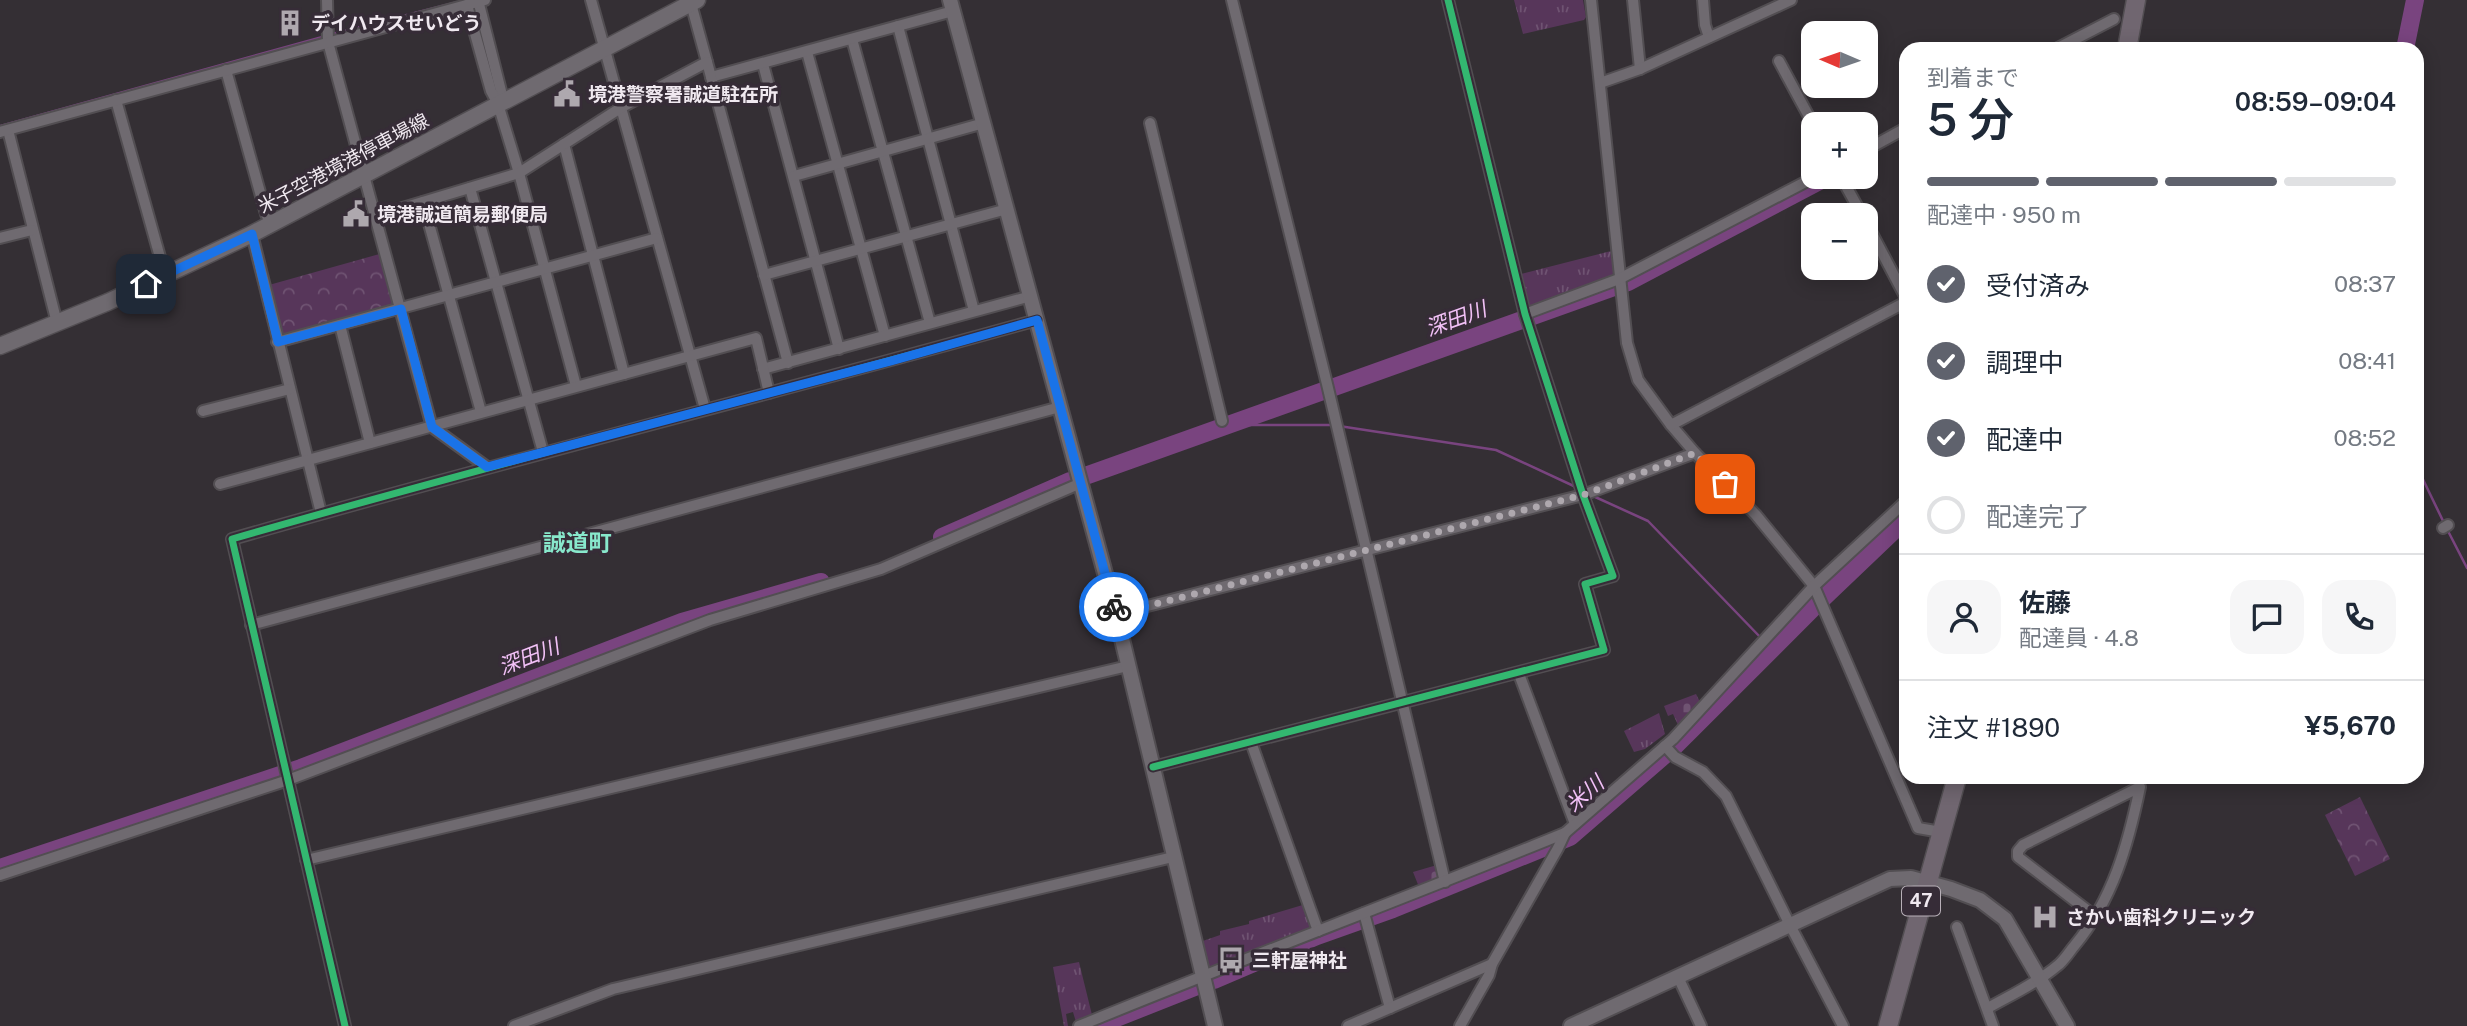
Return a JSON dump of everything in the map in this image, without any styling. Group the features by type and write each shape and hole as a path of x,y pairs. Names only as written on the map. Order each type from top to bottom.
{"main road":[{"path":"2128,42 2136,0"},
{"name":"米子空港境港停車場線","path":"0,346 165,275 252,234 693,1"},
{"name":"47","path":"1888,1026 1955,784"}],"street":[{"path":"327,0 328,39 432,427 487,467"},
{"path":"591,0 705,408"},
{"path":"1232,0 1445,882"},
{"path":"1153,767 1604,650 1585,584 1613,576 1583,495 1525,314 1448,0"},
{"path":"1591,0 1619,279 1627,342 1638,380 1671,425 1756,516 1814,586 1899,784"},
{"path":"1633,0 1640,69"},
{"path":"1703,0 1709,37"},
{"path":"1600,83 1640,69 1774,4 1791,0"},
{"path":"693,1 788,363"},
{"path":"57,323 4,131 328,39 477,2 491,91 498,104 519,173 576,386"},
{"path":"711,77 898,26 952,6 1116,614 1215,1026"},
{"path":"2070,42 2114,19"},
{"path":"898,26 974,311"},
{"path":"852,39 930,323"},
{"path":"807,52 885,336"},
{"path":"1779,61 1807,112"},
{"path":"376,216 519,173 622,107 707,62"},
{"path":"763,64 839,349"},
{"path":"226,70 271,224"},
{"path":"116,100 165,275"},
{"path":"794,176 984,123"},
{"path":"1150,124 1222,421"},
{"path":"1878,143 1899,132"},
{"path":"564,144 624,374"},
{"path":"1525,314 1619,279 1801,184"},
{"path":"470,188 543,452"},
{"path":"423,202 481,412"},
{"path":"764,275 1007,209"},
{"path":"0,238 32,230"},
{"path":"252,234 321,513"},
{"path":"278,342 657,238"},
{"path":"1878,245 1899,286"},
{"path":"763,369 1031,296"},
{"path":"1671,425 1899,304"},
{"path":"345,1026 232,539 487,467 1037,320"},
{"path":"340,325 370,443"},
{"path":"219,484 756,338 769,393"},
{"path":"202,411 290,389"},
{"path":"251,625 1060,407"},
{"path":"1116,614 1583,495 1695,453"},
{"path":"0,875 288,780 710,620 881,569 1081,483"},
{"path":"1079,1026 1565,832 1665,746 1713,698 1814,586 1899,507"},
{"path":"306,860 1128,666"},
{"path":"1519,674 1574,824"},
{"path":"1251,743 1318,931"},
{"path":"1665,746 1675,757 1703,772 1726,796 1843,1026"},
{"path":"1899,784 1918,828 1941,832"},
{"path":"1987,1008 2059,965 2096,917 2118,872 2130,835 2140,787 2023,845 2018,850 2018,857 2096,917"},
{"path":"1460,1026 1565,832"},
{"path":"514,1026 613,989 1173,857"},
{"path":"1571,1026 1679,979 1890,879 1911,878 1980,900 2005,919 2067,1026"},
{"path":"1364,913 1390,1008"},
{"path":"1957,927 1993,1026"},
{"path":"1348,1026 1492,964"},
{"path":"1679,979 1701,1026"}],"green space":[{"path":"1514,0 1583,0 1586,17 1584,20 1523,34"},
{"path":"1611,251 1614,278 1528,308 1521,274"},
{"path":"383,253 397,307 282,341 269,285"},
{"path":"1696,694 1700,702 1678,725 1673,714 1668,716 1664,706"},
{"path":"1659,713 1665,734 1645,749 1634,752 1624,731"},
{"path":"2360,797 2390,859 2355,876 2325,815"},
{"path":"1437,865 1440,879 1419,887 1413,872"},
{"path":"1306,904 1313,926 1216,968 1209,968 1200,942 1220,935 1220,931"},
{"path":"1079,962 1092,1015 1076,1022 1073,1012 1066,1014 1068,1026 1064,1026 1053,967"}],"waterway":[{"name":"米川","path":"2406,42 2415,0"},
{"path":"332,34 454,3"},
{"path":"476,17 484,45"},
{"path":"0,126 326,36"},
{"name":"深田川","path":"1088,475 1628,282 1804,189"},
{"path":"1224,425 1333,425"},
{"path":"1339,426 1496,450 1578,488"},
{"name":"深田川","path":"942,537 1070,481"},
{"path":"2424,482 2445,525"},
{"path":"1593,496 1648,521 1762,639"},
{"name":"米川","path":"1214,980 1317,936 1393,909 1570,837 1675,746 1899,526"},
{"path":"2448,531 2467,568"},
{"name":"深田川","path":"0,868 301,768 682,622 821,582"},
{"name":"米川","path":"1096,1026 1195,987"}],"cycle path":[{"path":"1153,767 1604,650 1585,584 1613,576 1583,495 1525,314 1448,0"},
{"path":"345,1026 232,539 1037,320"}],"way so far":[{"path":"1114,607 1116,614 1583,495 1695,453 1725,484"}],"place":[{"name":"デイハウスせいどう","path":"290,23"},
{"name":"境港警察署誠道駐在所","path":"567,94"},
{"name":"境港誠道簡易郵便局","path":"356,214"},
{"name":"さかい歯科クリニック","path":"2045,917"},
{"name":"三軒屋神社","path":"1231,960"}],"district":[{"name":"誠道町","path":"577,543"}],"route":[{"path":"146,284 252,234 278,342 401,309 432,427 487,467 1037,320 1114,607"}]}
